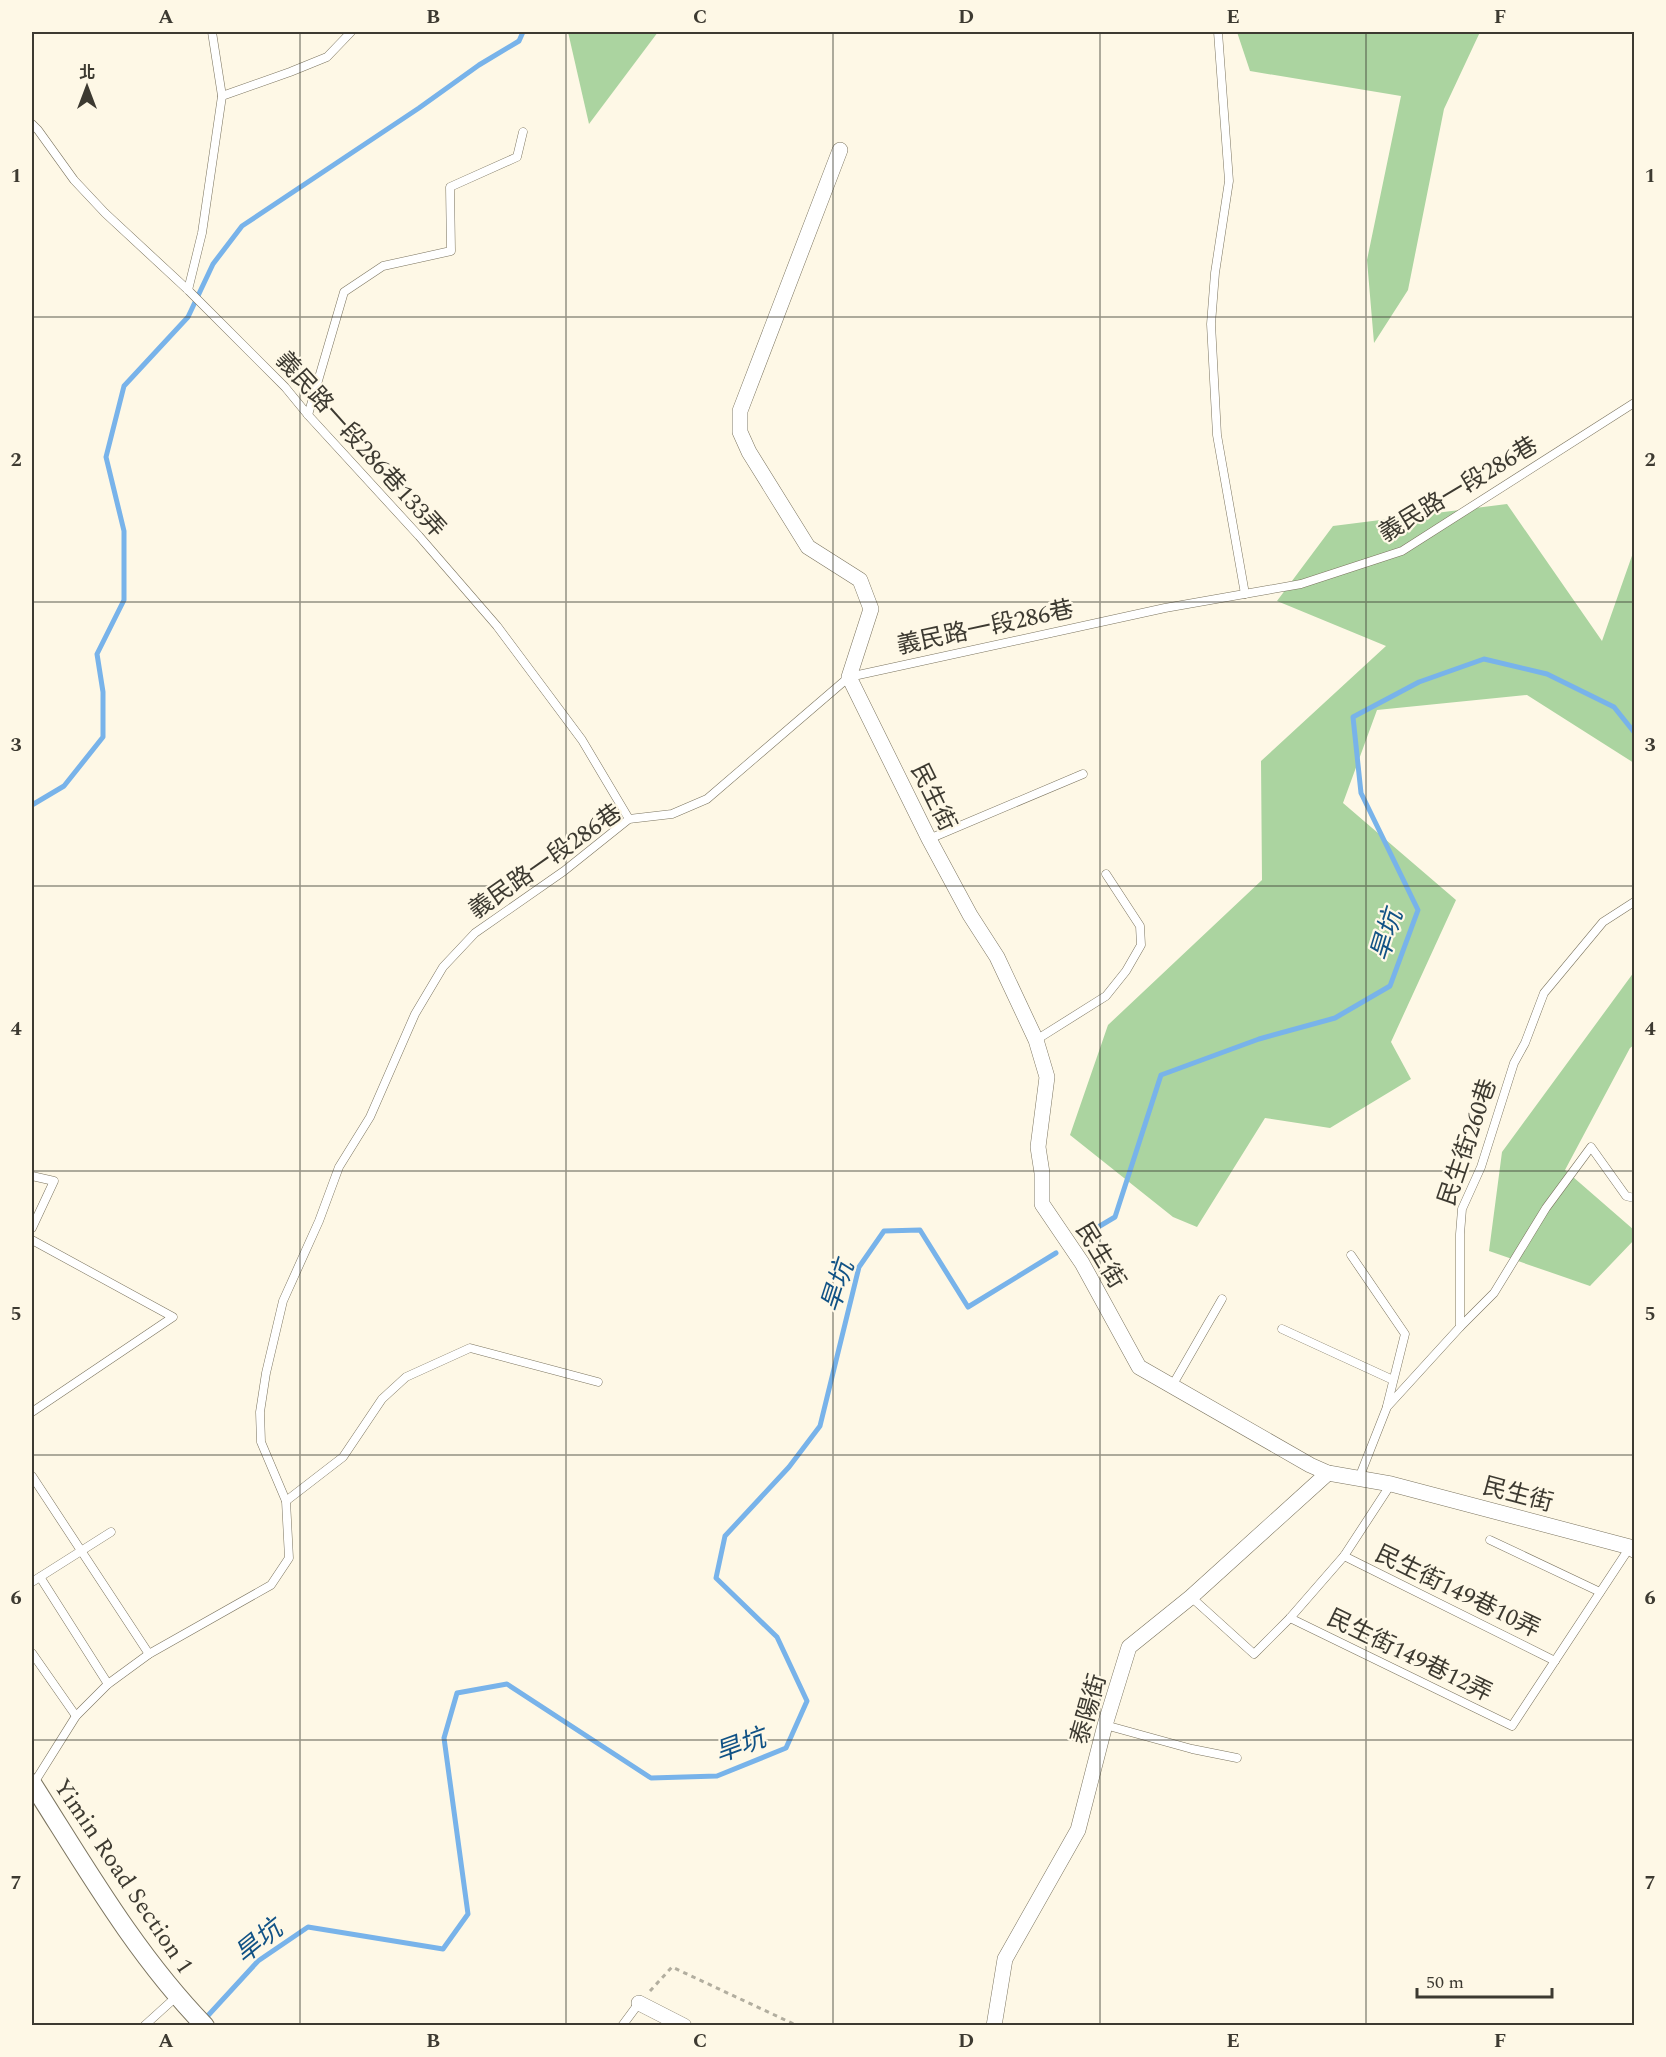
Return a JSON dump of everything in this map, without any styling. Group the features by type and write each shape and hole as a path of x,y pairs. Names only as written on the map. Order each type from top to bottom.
{"street":[{"path":"840,150 740,411 740,432 749,452 808,547 860,580 871,609 849,677"},
{"name":"民生街","path":"849,677 929,839 970,915 997,957 1036,1040 1047,1077 1038,1146 1042,1173 1042,1204 1082,1263 1139,1367 1310,1466 1328,1473 1391,1484 1632,1548"},
{"name":"泰陽街","path":"994,2025 1005,1959 1078,1830 1105,1725 1129,1647 1191,1597 1328,1473"},
{"name":"Yimin Road Section 1","path":"32,1784 105,1897 176,1996 205,2025"},
{"path":"639,2003 684,2025"}],"lane":[{"path":"189,291 202,233 222,96 212,32"},
{"path":"222,96 327,57 351,32"},
{"path":"1218,32 1229,181 1215,273 1211,324 1217,435 1245,594"},
{"name":"義民路一段286巷133弄","path":"32,124 74,180 97,205 189,291 285,387 497,626 582,740 629,819"},
{"path":"308,415 344,292 382,266 451,251 450,187 517,157 523,132"},
{"name":"義民路一段286巷","path":"32,1784 76,1716 108,1684 149,1654 271,1585 289,1558 286,1501 261,1442 260,1412 266,1373 283,1302 320,1221 339,1167 370,1118 415,1014 443,967 475,933 564,871 629,819 672,814 707,800 849,677 1165,608 1301,584 1402,551 1635,403"},
{"path":"929,839 1083,774"},
{"path":"1036,1040 1106,996 1126,971 1141,945 1140,926 1106,874"},
{"name":"民生街260巷","path":"1460,1327 1462,1209 1481,1167 1514,1063 1525,1043 1544,993 1603,921 1635,902"},
{"path":"1386,1407 1494,1293 1546,1208 1591,1147 1626,1196 1635,1198"},
{"path":"32,1176 54,1181 32,1228"},
{"path":"32,1240 173,1317 32,1412"},
{"path":"1351,1255 1405,1334 1386,1407 1359,1478"},
{"path":"1172,1386 1222,1299"},
{"path":"1282,1329 1393,1380"},
{"path":"286,1501 343,1457 382,1399 406,1377 470,1348 598,1382"},
{"path":"32,1476 149,1654"},
{"path":"1191,1597 1254,1654 1290,1618 1344,1556 1391,1484"},
{"path":"32,1582 111,1533"},
{"path":"1490,1540 1600,1592"},
{"path":"1555,1660 1632,1548"},
{"name":"民生街149巷10弄","path":"1344,1556 1555,1660"},
{"path":"40,1577 108,1684"},
{"name":"民生街149巷12弄","path":"1290,1618 1512,1726 1555,1660"},
{"path":"32,1653 76,1716"},
{"path":"1105,1725 1192,1749 1238,1758"},
{"path":"144,2025 176,1996"},
{"path":"622,2025 639,2003"}],"path":[{"path":"639,2003 672,1967 798,2025"}],"green space":[{"path":"568,32 658,32 589,124"},
{"path":"1237,32 1480,32 1444,109 1408,290 1374,343 1367,260 1401,96 1250,71"},
{"path":"1507,504 1602,641 1634,550 1634,763 1527,695 1377,710 1343,803 1456,900 1391,1042 1411,1079 1330,1128 1265,1118 1197,1227 1173,1217 1070,1135 1108,1025 1262,880 1261,761 1386,646 1277,601 1333,526"},
{"path":"1634,972 1634,1045 1630,1048 1565,1170 1634,1230 1634,1240 1590,1286 1489,1251 1502,1152"}],"waterway":[{"path":"32,805 64,786 103,737 103,692 97,654 124,600 124,531 106,457 124,386 188,317 213,264 242,226 419,108 479,65 519,41 523,32"},
{"name":"旱坑","path":"1083,1236 1115,1217 1161,1075 1259,1039 1335,1018 1390,986 1418,910 1361,793 1353,717 1419,682 1484,659 1547,674 1614,707 1634,732"},
{"name":"旱坑","path":"203,2021 258,1961 308,1927 443,1949 468,1914 444,1738 457,1693 507,1684 651,1778 717,1776 786,1748 807,1701 777,1637 716,1578 725,1536 789,1467 820,1426 859,1267 884,1231 920,1230 968,1307 1056,1253"}]}
